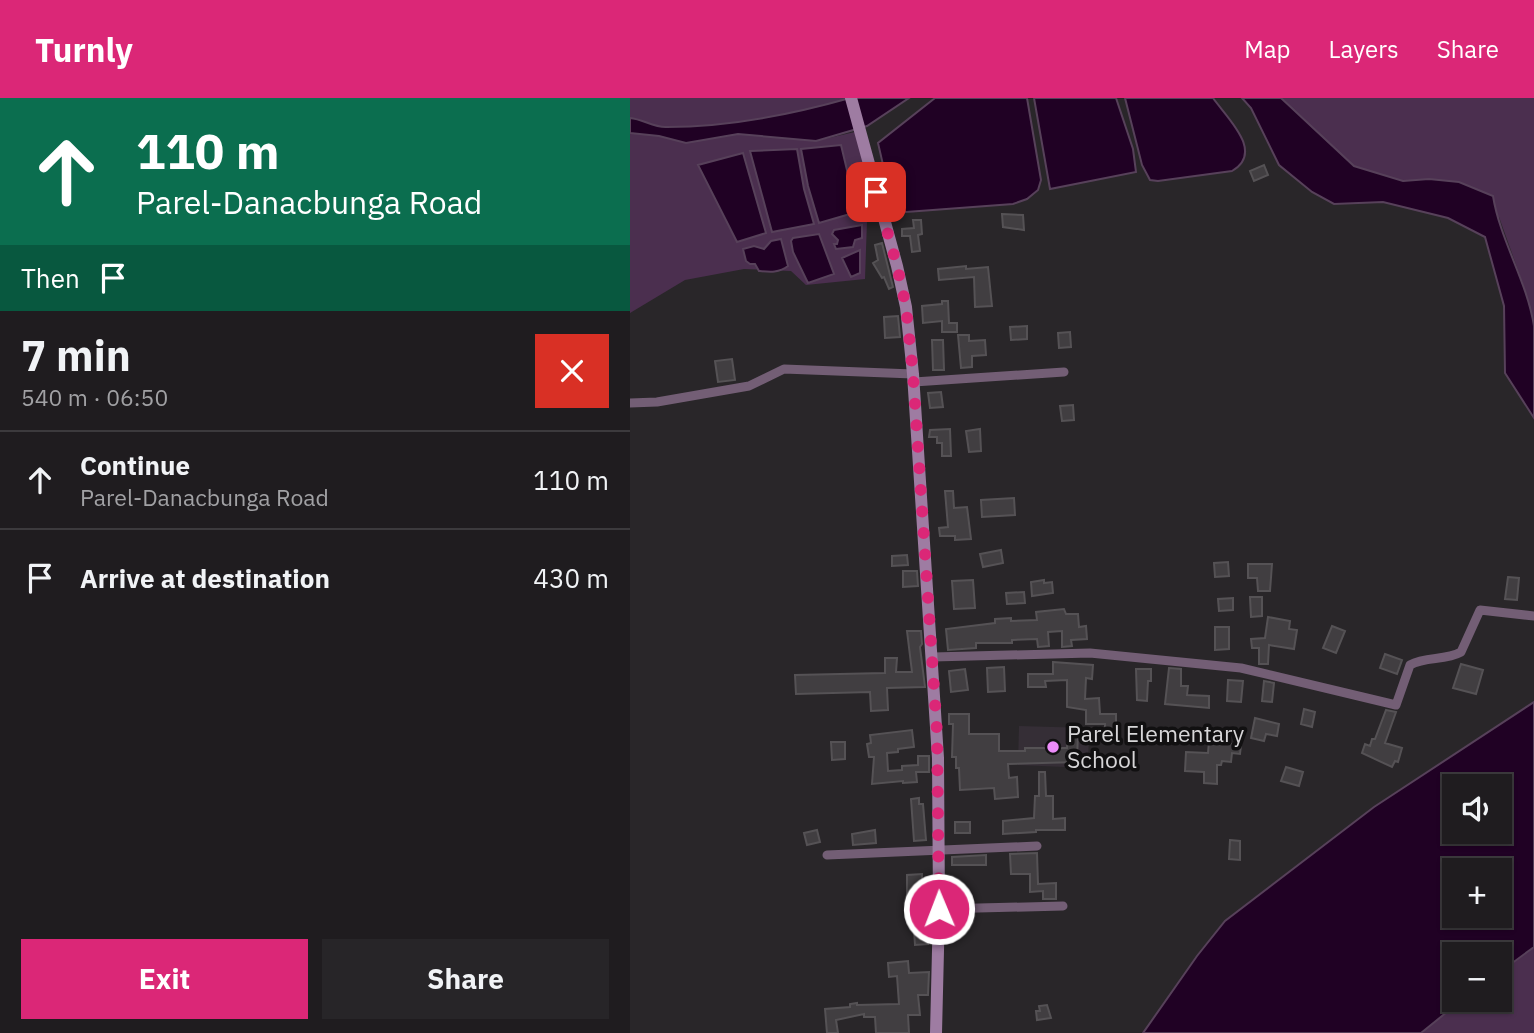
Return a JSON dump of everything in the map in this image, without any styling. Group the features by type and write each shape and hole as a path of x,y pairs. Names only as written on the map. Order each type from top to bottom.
{"main road":[{"path":"851,98 897,266 906,307 914,378 938,758 936,1033"}],"street":[{"path":"630,403 657,402 749,386 784,369 914,378 1064,372"},
{"path":"933,657 1090,653 1228,667 1396,705 1410,665 1422,659 1461,652 1480,610 1534,616"},
{"path":"827,855 1037,846"},
{"path":"939,909 1063,906"}],"shaded area":[{"path":"630,98 852,98 777,117 716,125 663,128 630,118"},
{"path":"850,98 909,98 867,126 816,141 738,134 686,143 659,136 630,133 630,118 662,127 714,125 782,115"},
{"path":"935,98 1027,98 1041,180 1038,190 1027,199 1013,204 906,212 896,208 889,191 878,143"},
{"path":"1034,98 1116,98 1133,149 1136,172 1050,189"},
{"path":"1125,98 1213,98 1240,135 1245,154 1241,163 1232,171 1150,180 1142,165"},
{"path":"1242,98 1281,98 1354,166 1403,181 1429,179 1459,182 1493,196 1501,229 1531,309 1534,326 1534,418 1505,373 1504,306 1485,237 1448,218 1383,202 1334,204 1312,192 1279,165 1251,108"},
{"path":"1281,98 1534,98 1534,326 1523,284 1499,217 1429,179 1403,181 1354,166"},
{"path":"859,131 883,216 867,221 865,279 806,285 791,271 744,269 685,280 630,313 630,133 659,136 686,143 738,134 816,141"},
{"path":"841,145 857,212 819,223 801,149"},
{"path":"797,149 814,224 772,232 750,151"},
{"path":"743,153 766,233 737,242 698,165"},
{"path":"862,225 862,238 855,240 853,247 836,249 834,244 837,244 838,240 832,234 834,230"},
{"path":"819,234 834,274 808,283 793,252 791,241 793,238"},
{"path":"781,239 788,266 785,268 774,272 759,271 755,264 746,261 743,249 754,246 764,249 771,241"},
{"path":"860,250 860,273 851,277 842,258"},
{"path":"1534,702 1534,947 1512,963 1512,942 1442,942 1442,1012 1447,1012 1421,1033 1143,1033 1225,921 1374,807"},
{"name":"Parel Elementary School","path":"1019,726 1089,728 1088,768 1018,765"},
{"path":"1534,947 1534,1033 1421,1033 1447,1012 1512,1012 1512,963"}],"building":[{"path":"1264,165 1268,175 1254,181 1250,171"},
{"path":"1002,214 1023,215 1024,230 1003,227"},
{"path":"913,220 921,220 922,234 918,235 920,251 912,252 910,236 902,236 902,229 914,228"},
{"path":"882,243 893,287 889,289 873,263 878,260 875,245"},
{"path":"966,266 966,269 988,267 992,306 975,307 974,277 939,280 938,269"},
{"path":"942,301 948,301 949,323 957,323 957,332 942,332 942,321 923,323 922,306 942,304"},
{"path":"898,316 900,337 885,338 884,317"},
{"path":"1027,326 1027,339 1011,340 1010,327"},
{"path":"1070,332 1071,347 1059,348 1058,333"},
{"path":"958,335 969,335 969,341 985,340 986,355 972,356 972,367 961,368"},
{"path":"932,340 943,340 944,370 933,370"},
{"path":"732,359 735,380 718,382 715,361"},
{"path":"941,392 943,407 930,408 928,393"},
{"path":"1073,405 1074,420 1062,421 1060,406"},
{"path":"950,429 951,456 942,456 942,443 937,443 937,437 929,437 930,430"},
{"path":"980,429 981,451 969,452 966,431"},
{"path":"945,491 953,491 954,508 967,507 971,539 955,540 955,536 940,536 939,528 948,527"},
{"path":"1014,498 1015,515 982,517 981,500"},
{"path":"1001,550 1003,563 983,567 980,554"},
{"path":"907,555 908,565 892,566 892,556"},
{"path":"1228,562 1229,576 1215,577 1214,563"},
{"path":"1248,564 1272,564 1270,591 1258,591 1257,578 1248,578"},
{"path":"903,571 917,571 918,586 903,587"},
{"path":"1508,577 1519,578 1517,600 1505,599"},
{"path":"973,580 975,608 954,609 952,581"},
{"path":"1044,580 1044,583 1052,582 1053,593 1032,596 1031,582"},
{"path":"1024,592 1025,603 1007,604 1006,593"},
{"path":"1250,597 1262,597 1262,616 1251,617"},
{"path":"1233,598 1233,610 1219,611 1218,599"},
{"path":"1064,609 1066,614 1078,614 1079,627 1086,626 1087,639 1071,640 1072,646 1062,647 1062,631 1048,632 1049,646 1038,647 1037,639 1012,640 1012,643 976,643 976,648 948,650 946,629 995,623 995,619 1037,620 1036,612"},
{"path":"1268,617 1290,621 1289,629 1297,630 1294,649 1269,645 1268,664 1259,664 1259,648 1252,648 1251,639 1265,638"},
{"path":"1332,626 1345,631 1336,653 1323,648"},
{"path":"1215,627 1229,627 1229,649 1215,650"},
{"path":"907,631 921,631 920,647 925,687 887,688 888,710 871,711 870,692 796,694 795,675 885,673 885,658 897,658 896,672 912,672"},
{"path":"1385,654 1402,660 1397,674 1380,668"},
{"path":"1053,662 1093,665 1092,679 1086,678 1085,699 1099,698 1100,714 1116,714 1119,735 1105,735 1105,724 1086,724 1086,710 1067,707 1067,680 1045,681 1046,687 1028,687 1028,674 1053,674"},
{"path":"1461,664 1483,670 1476,694 1453,688"},
{"path":"1004,667 1005,691 988,692 987,668"},
{"path":"1169,668 1181,669 1181,686 1188,686 1187,695 1209,696 1209,708 1165,704"},
{"path":"965,669 968,690 951,692 949,671"},
{"path":"1136,669 1151,669 1147,701 1137,700"},
{"path":"1228,680 1243,681 1241,702 1227,701"},
{"path":"1264,681 1274,683 1272,702 1262,701"},
{"path":"1304,709 1315,712 1312,727 1301,724"},
{"path":"1386,710 1396,712 1385,743 1402,748 1398,762 1395,761 1392,767 1362,753 1365,744 1370,746 1372,739 1375,739"},
{"path":"949,714 969,714 969,734 999,734 999,751 1067,748 1068,731 1078,731 1077,762 1008,764 1009,778 1017,777 1018,797 995,799 994,788 960,790 959,768 956,768 956,757 952,757 953,724 949,724"},
{"path":"1255,718 1279,724 1277,736 1266,734 1264,741 1251,738"},
{"path":"912,730 914,747 887,753 888,771 902,770 902,766 918,765 918,756 929,756 929,772 916,772 917,782 872,784 874,757 869,757 867,744 871,743 870,735"},
{"path":"1209,741 1241,745 1240,754 1232,753 1231,762 1222,761 1221,765 1217,765 1217,784 1204,783 1204,772 1185,771 1186,752 1208,753"},
{"path":"831,742 845,742 845,759 832,760"},
{"path":"1286,767 1303,772 1299,786 1281,781"},
{"path":"1039,772 1045,772 1046,796 1053,796 1053,819 1065,818 1065,830 1003,834 1003,821 1034,818 1035,796 1039,796"},
{"path":"919,798 919,804 923,804 926,840 914,841 911,799"},
{"path":"955,822 970,822 970,833 955,833"},
{"path":"817,830 820,842 807,845 804,833"},
{"path":"875,830 876,843 853,845 852,834"},
{"path":"1230,840 1240,841 1240,860 1229,859"},
{"path":"1037,853 1038,884 1056,883 1056,899 1043,899 1043,891 1030,892 1030,874 1011,874 1010,854"},
{"path":"986,855 986,865 952,865 952,857"},
{"path":"922,874 922,893 918,893 917,910 907,910 907,875"},
{"path":"927,929 928,944 915,945 914,930"},
{"path":"908,961 909,973 929,972 928,995 918,995 920,1015 908,1015 909,1033 876,1033 875,1017 864,1017 864,1014 836,1020 838,1033 827,1033 825,1009 850,1007 850,1004 857,1003 899,1004 897,976 889,977 888,963"},
{"path":"1047,1005 1051,1018 1037,1020 1036,1011 1040,1011 1039,1006"}],"place":[{"name":"Parel Elementary School","path":"1053,747"}],"route":[{"path":"876,192 906,307 913,374 937,733 939,909"}]}
